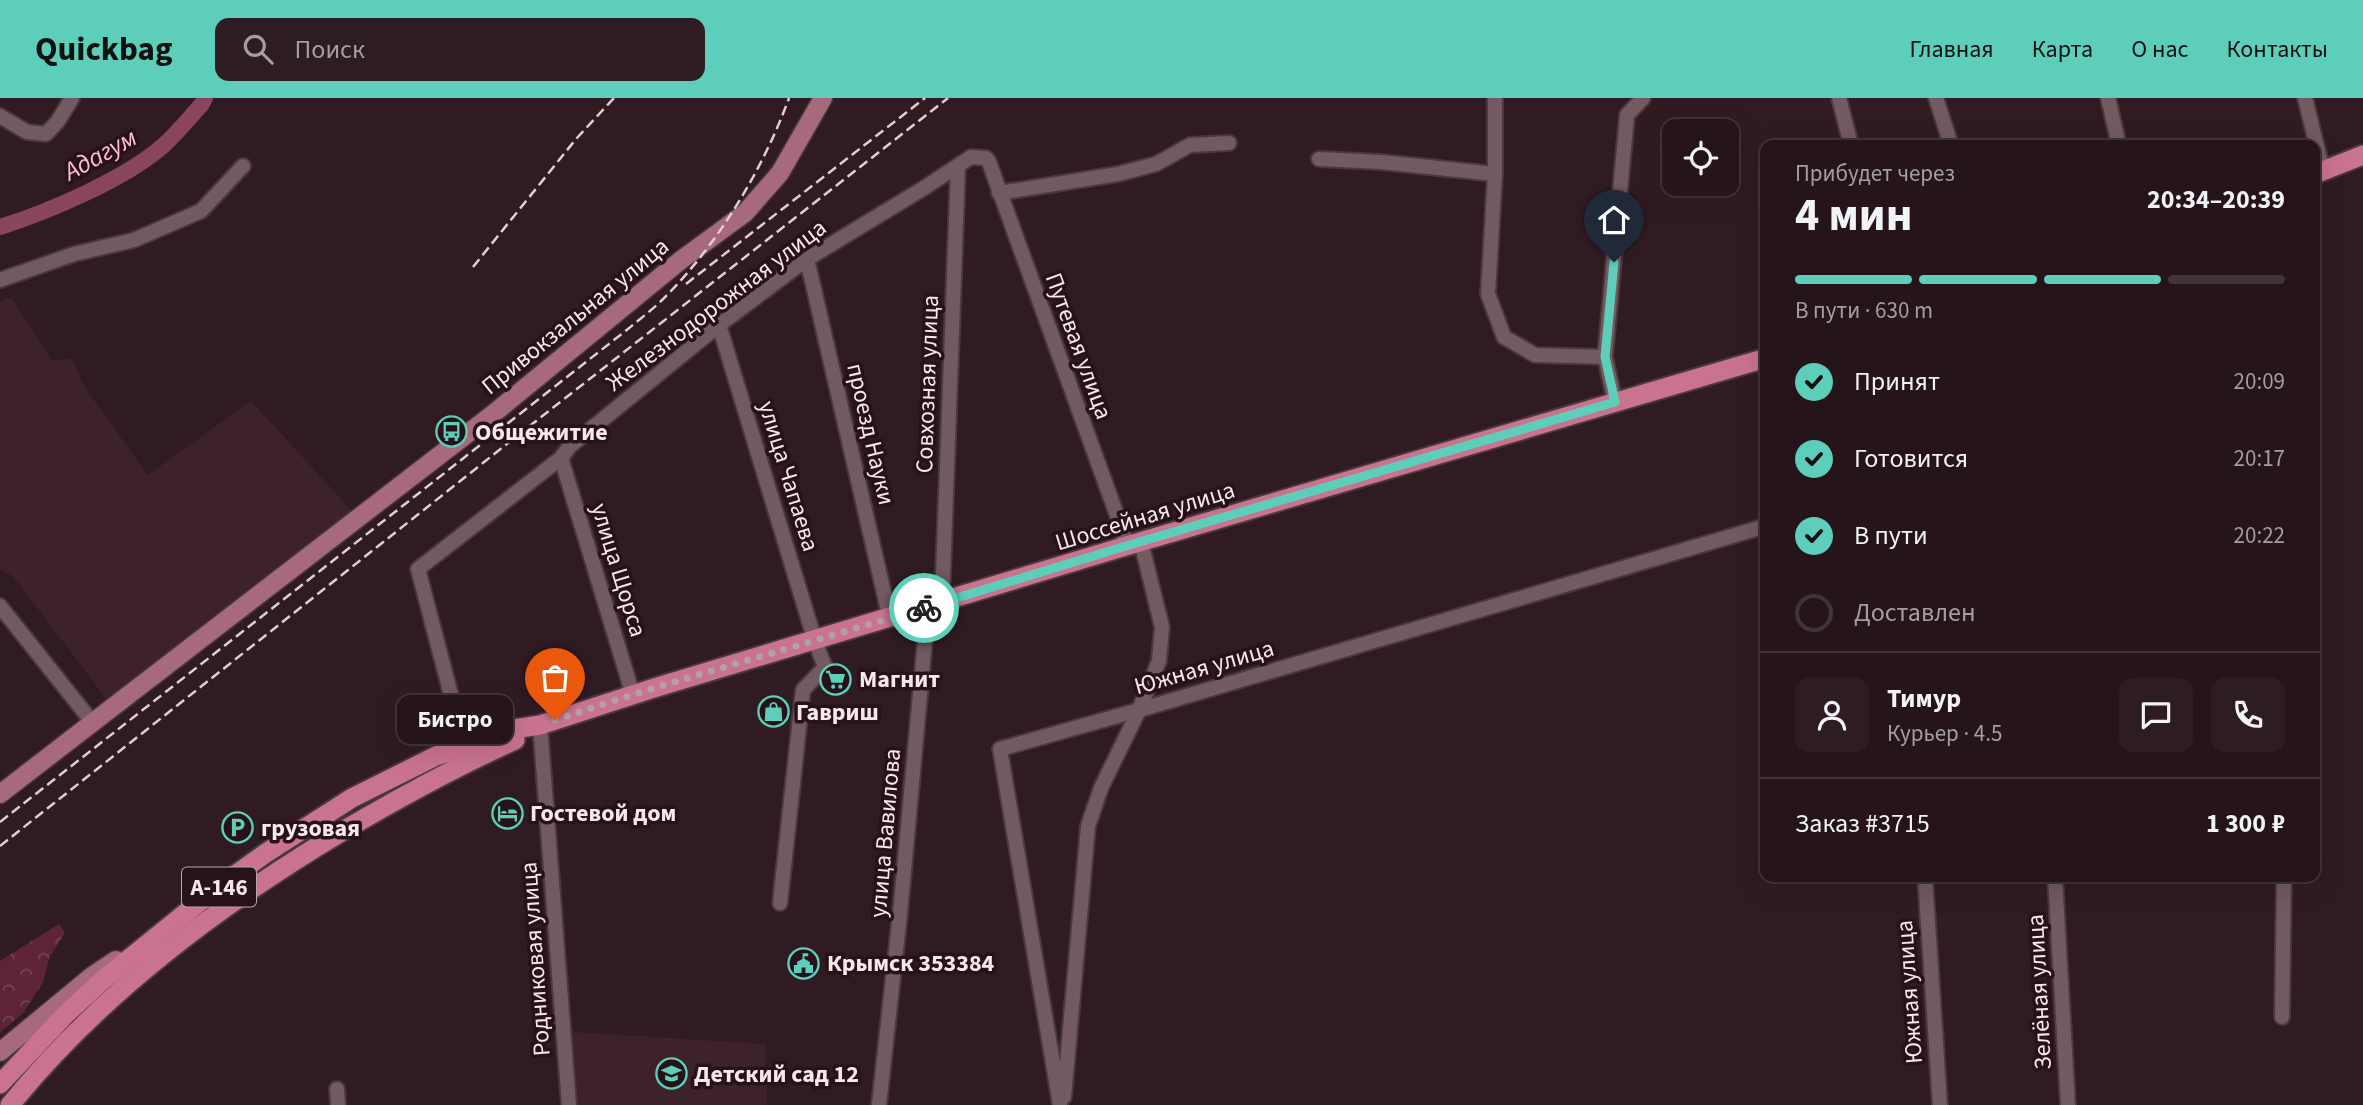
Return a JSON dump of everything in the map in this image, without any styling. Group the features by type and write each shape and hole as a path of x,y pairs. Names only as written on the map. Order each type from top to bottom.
{"highway":[{"path":"2320,173 2363,155"},
{"name":"Шоссейная улица","path":"540,725 1133,544 1760,360"},
{"name":"А-146","path":"0,1084 103,979 165,927 267,853 352,798 436,756 514,729 540,725"},
{"name":"А-146","path":"10,1105 46,1062 118,992 225,907 362,820 540,725"}],"main road":[{"name":"Привокзальная улица","path":"0,794 493,414 681,260 745,213 780,173 822,98"},
{"name":"А-146","path":"0,1052 92,976 165,927"}],"street":[{"path":"0,116 27,132 46,134 58,121 72,98"},
{"path":"1495,98 1496,174 1488,294 1504,337 1535,355 1605,357"},
{"path":"1615,402 1605,357 1627,115 1643,98"},
{"path":"1839,98 1851,140"},
{"path":"1936,98 1949,140"},
{"path":"2108,98 2118,140"},
{"path":"2305,98 2313,140"},
{"path":"999,193 1118,174 1156,164 1190,145 1229,143"},
{"name":"Железнодорожная улица","path":"456,714 418,569 561,458 570,446 719,325 807,259 971,157 986,158 989,162"},
{"path":"1319,159 1381,162 1496,174"},
{"name":"Путевая улица","path":"989,162 1122,530 1133,544 1162,627 1159,662 1101,788 1088,827 1061,1105"},
{"path":"0,280 74,254 134,240 201,211 243,166"},
{"name":"Совхозная улица","path":"935,605 958,167"},
{"name":"проезд Науки","path":"807,259 890,619"},
{"name":"улица Чапаева","path":"719,325 825,667 803,690 779,903"},
{"name":"улица Щорса","path":"561,458 633,695"},
{"name":"Южная улица","path":"1061,1105 1000,748 1139,710 1760,528"},
{"name":"улица Вавилова","path":"879,1105 935,605"},
{"path":"0,606 93,723"},
{"path":"456,714 472,731 485,738"},
{"path":"436,756 448,743 456,714"},
{"name":"Родниковая улица","path":"540,725 569,1105"},
{"name":"Южная улица","path":"1925,882 1940,1105"},
{"name":"Зелёная улица","path":"2055,882 2068,1105"},
{"path":"2282,1017 2284,882"},
{"path":"337,1089 338,1105"}],"shaded area":[{"path":"11,298 52,360 72,359 85,388 148,475 251,401 353,512 110,704 20,585 0,569 0,302"},
{"name":"Детский сад 12","path":"572,1032 765,1044 767,1105 578,1105"}],"green space":[{"path":"59,924 65,933 49,958 43,982 24,1012 0,1033 0,961"}],"waterway":[{"name":"Адагум","path":"0,227 64,203 130,169 165,144 205,98"}],"railway":[{"path":"473,267 576,139 614,98"},
{"path":"0,822 659,303 705,251 739,202 767,150 789,98"},
{"path":"686,284 925,98"},
{"path":"0,846 948,98"}],"way so far":[{"path":"555,720 924,608"}],"place":[{"name":"Общежитие","path":"452,432"},
{"name":"Магнит","path":"836,679"},
{"name":"Гавриш","path":"773,712"},
{"name":"Бистро","path":"555,720"},
{"name":"Гостевой дом","path":"507,813"},
{"name":"грузовая","path":"238,828"},
{"name":"Крымск 353384","path":"804,963"},
{"name":"Детский сад 12","path":"671,1074"}],"route":[{"path":"924,608 1615,402 1605,357 1614,262"}]}
